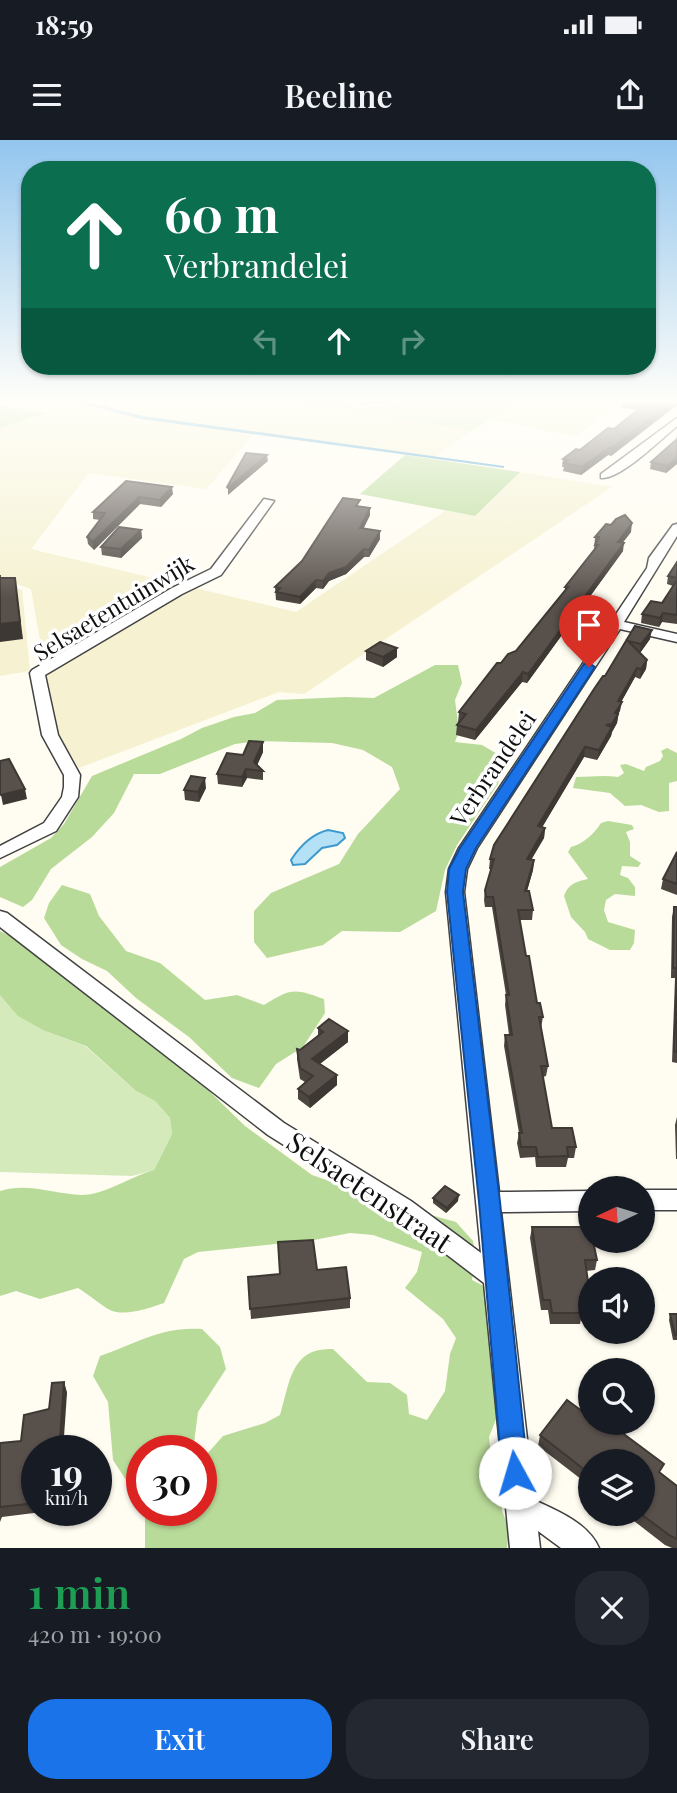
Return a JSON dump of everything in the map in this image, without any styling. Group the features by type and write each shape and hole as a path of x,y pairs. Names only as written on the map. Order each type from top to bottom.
{"street":[{"path":"606,476 621,466"},
{"name":"Selsaetentuinwijk","path":"0,853 50,827 70,797 72,775 50,734 37,673 177,591 216,572 268,501"},
{"name":"Verbrandelei","path":"495,1277 490,1202 455,892 458,869 468,848 617,624 653,568 655,558 677,528"},
{"path":"617,624 677,638"},
{"name":"Selsaetenstraat","path":"0,917 276,1129 403,1208 495,1277"},
{"path":"655,1200 677,1200"},
{"path":"490,1202 578,1201"},
{"path":"495,1277 525,1548"},
{"path":"521,1508 555,1524 584,1548"}],"shaded area":[{"path":"0,466 226,466 206,489 89,473 31,549 296,612 445,511 475,516 520,472 612,487 304,694 279,692 79,768 56,731 31,589 0,578"},
{"path":"0,582 22,590 30,671 0,676"}],"green space":[{"path":"393,466 477,466 520,472 475,516 360,494"},
{"path":"435,665 458,665 462,683 455,700 459,731 455,742 482,745 506,759 498,784 457,845 445,870 436,911 400,932 342,931 323,945 267,958 254,942 254,911 271,893 339,864 358,834 400,789 392,767 363,750 332,743 257,741 235,744 160,774 134,774 114,813 92,837 51,869 32,900 23,907 0,897 0,867 51,838 64,824 92,776 202,728 255,713 277,700 374,698"},
{"path":"667,748 677,753 677,781 669,783 669,811 659,812 641,805 625,806 610,793 573,788 576,777 618,777 624,773 620,765 626,764 644,771 646,767 660,761 663,756 661,751"},
{"path":"608,821 632,825 634,829 626,832 630,842 630,856 641,863 638,867 622,866 620,875 628,878 635,887 635,896 615,894 606,900 604,910 608,922 635,930 634,943 630,950 610,950 588,939 571,917 564,896 573,884 588,879 568,852 571,847 588,838 601,823"},
{"path":"62,885 90,894 99,916 126,951 160,963 205,1000 237,995 264,1005 281,995 299,992 324,999 325,1013 303,1047 276,1064 259,1088 232,1078 189,1037 136,998 107,971 61,945 44,918 49,903"},
{"path":"0,931 14,938 205,1087 245,1126 312,1175 338,1184 350,1184 376,1197 394,1215 427,1214 456,1222 473,1241 476,1258 472,1280 482,1285 490,1297 502,1404 489,1437 492,1468 501,1489 502,1511 509,1528 507,1548 145,1548 145,1526 217,1526 217,1443 223,1436 265,1423 280,1415 294,1369 308,1354 333,1349 367,1382 390,1383 407,1395 409,1414 427,1420 445,1391 450,1354 456,1338 443,1319 405,1288 417,1272 422,1252 373,1235 350,1233 314,1240 198,1252 184,1259 164,1303 137,1311 123,1313 110,1310 78,1288 40,1299 16,1291 0,1296 0,1191 21,1188 82,1195 99,1192 154,1170 172,1134 170,1118 155,1101 136,1091 86,1046 45,1031 18,1016 0,995"},
{"path":"0,995 45,1031 85,1046 136,1091 155,1101 170,1118 172,1134 154,1170 132,1176 0,1172"},
{"path":"202,1329 220,1347 226,1369 198,1412 195,1435 126,1435 126,1480 113,1460 108,1402 93,1376 100,1356 162,1333"}],"water":[{"path":"328,830 343,833 345,838 337,845 322,848 305,864 293,865 291,860 302,845"}],"building":[{"path":"239,466 254,466 228,488"},
{"path":"126,481 172,487 160,500 139,497 93,542 87,537 105,513 93,512"},
{"path":"343,498 360,500 356,506 370,508 360,528 380,531 369,550 364,549 346,567 329,573 323,581 316,580 300,597 276,592 280,588 275,587 302,561"},
{"path":"625,515 632,523 618,542 624,543 528,674 523,672 476,730 457,725 466,714 459,712 497,663 501,663 508,654 516,651 568,587 565,587 598,545 595,545 599,537 595,537 606,524 611,525"},
{"path":"119,527 141,530 121,549 101,547"},
{"path":"677,562 677,578 668,576"},
{"path":"0,578 15,578 20,622 0,624"},
{"path":"677,580 677,615 663,613 660,618 642,614 651,601 662,603"},
{"path":"635,626 652,630 641,644 628,641 647,660 641,669 637,668 618,701 622,702 615,713 618,714 612,724 606,725 612,727 599,750 585,747 538,826 545,828 527,859 534,860 525,891 529,891 533,910 518,910 526,956 529,956 537,1003 540,1003 543,1017 539,1017 548,1066 541,1066 552,1128 572,1128 576,1147 567,1147 568,1156 538,1157 536,1147 521,1147 519,1133 522,1133 505,1035 512,1035 506,995 509,995 493,897 486,897 485,890 494,859 490,859 494,845"},
{"path":"380,642 397,648 383,657 366,651"},
{"path":"249,741 263,742 254,762 263,771 246,769 242,777 217,774 227,753 243,755"},
{"path":"9,759 25,789 1,795 0,761"},
{"path":"191,776 205,778 198,792 184,790"},
{"path":"677,852 677,884 663,879"},
{"path":"674,907 677,907 677,968 673,968"},
{"path":"677,968 677,1052 674,1051"},
{"path":"329,1019 348,1031 312,1059 337,1075 309,1097 298,1089 313,1076 300,1068 297,1049 300,1050 323,1032 318,1028"},
{"path":"445,1186 459,1195 447,1208 433,1198"},
{"path":"532,1227 578,1227 578,1253 596,1253 597,1260 585,1260 586,1267 578,1267 578,1313 552,1313 550,1300 543,1300"},
{"path":"313,1240 317,1270 346,1267 350,1298 250,1309 248,1277 280,1274 278,1242"},
{"path":"670,1314 677,1314 677,1335 675,1335"},
{"path":"64,1382 60,1435 22,1435 24,1415 49,1409 52,1383"},
{"path":"567,1400 578,1408 578,1435 625,1435 644,1449 578,1449 578,1465 540,1435"},
{"path":"21,1441 21,1505 0,1507 0,1443"},
{"path":"655,1457 664,1464 659,1472 677,1486 677,1539 655,1524"}],"route":[{"path":"515,1473 490,1202 455,892 458,869 468,848 589,667"}]}
